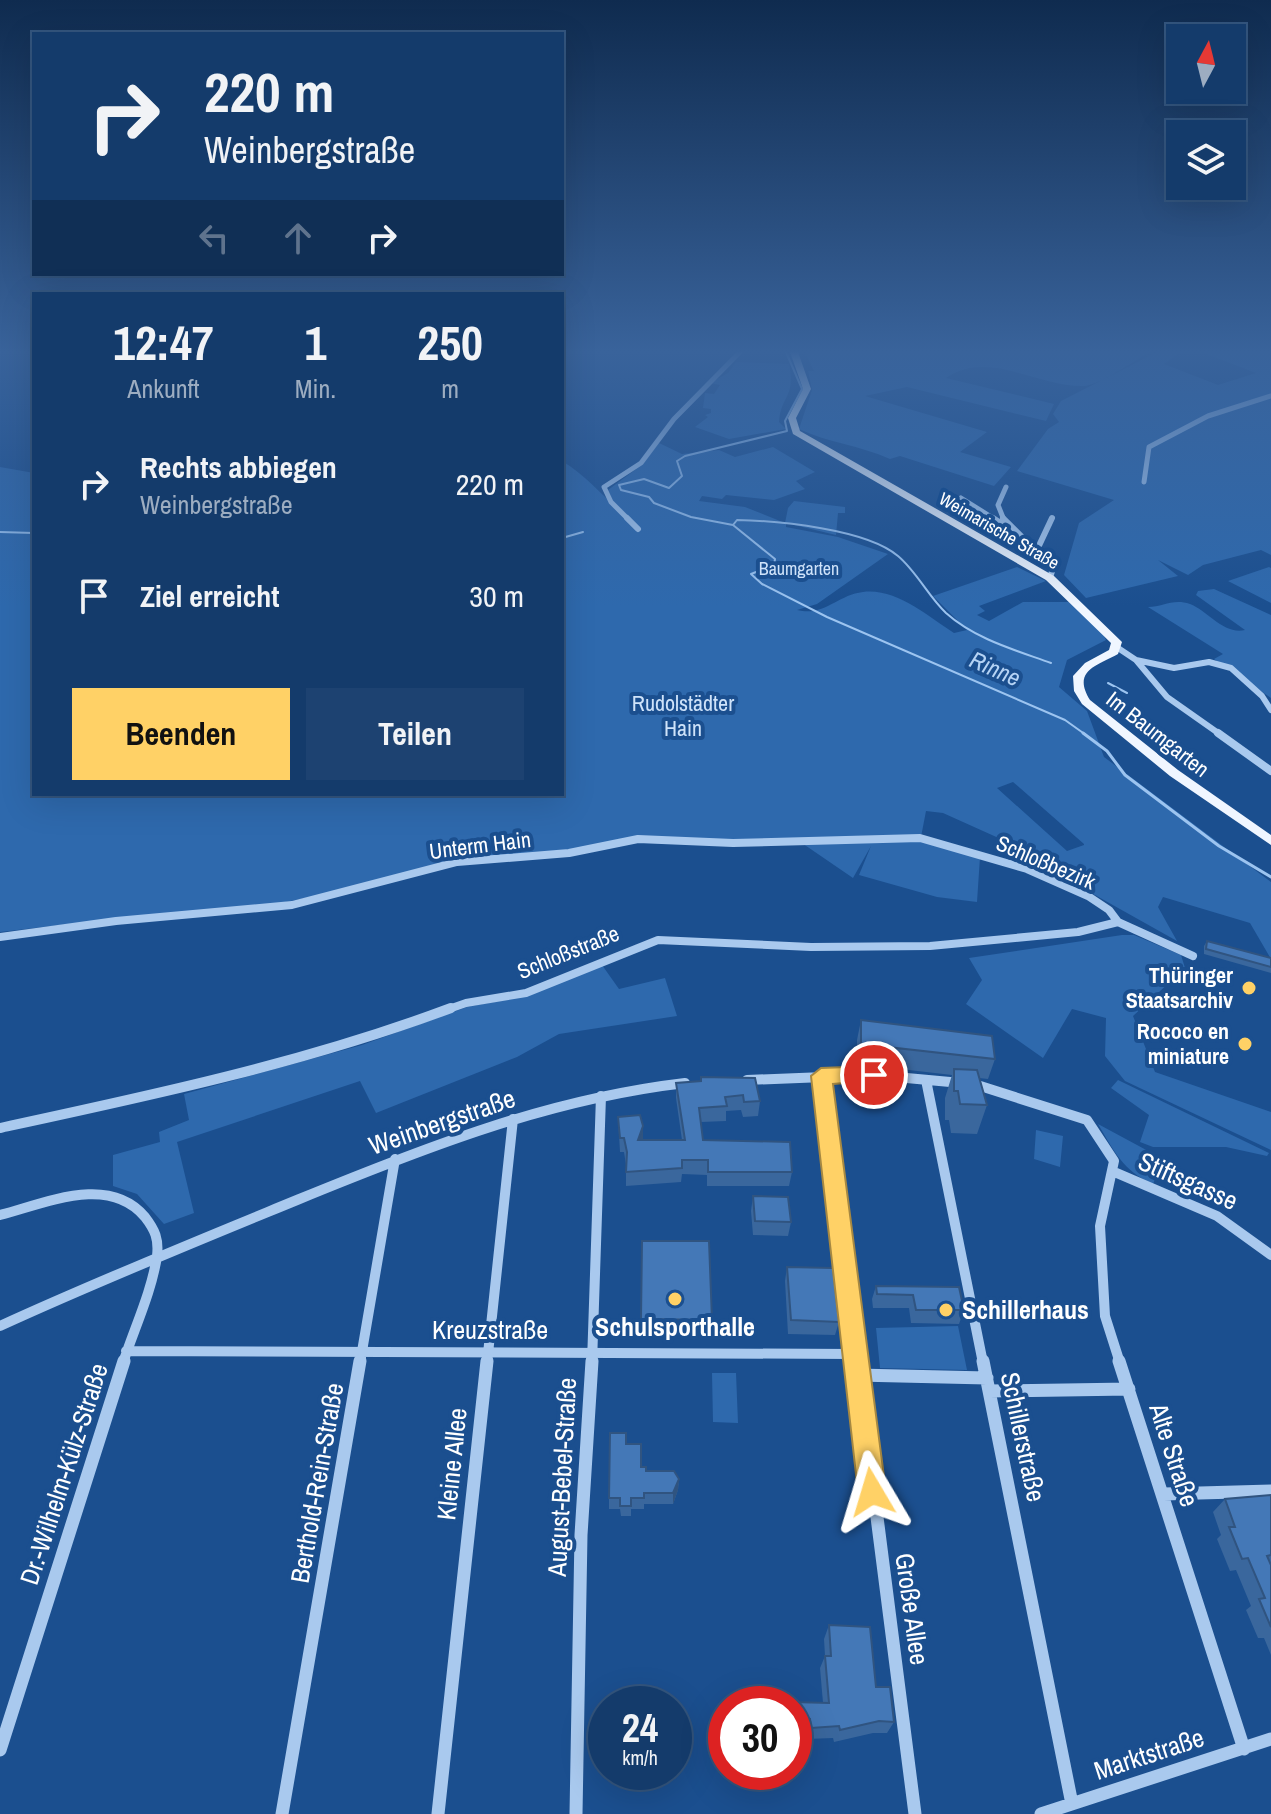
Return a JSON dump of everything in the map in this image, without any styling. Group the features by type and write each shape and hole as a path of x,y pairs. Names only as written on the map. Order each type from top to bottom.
{"main road":[{"name":"Weimarische Straße","path":"804,437 1050,578 1110,631 1118,648"},
{"name":"Im Baumgarten","path":"1118,648 1081,672 1076,684 1086,702 1174,773 1271,841"}],"street":[{"path":"638,529 611,502 604,487 641,463 661,437"},
{"path":"1144,482 1149,447 1165,437"},
{"path":"1006,487 998,505 1012,531"},
{"name":"Weimarische Straße","path":"961,498 1012,531 1036,552"},
{"path":"1050,578 1053,568 1036,552 1052,518"},
{"path":"1118,648 1136,660 1167,697 1271,771"},
{"path":"1136,660 1174,668 1209,662 1231,668 1262,696 1271,710"},
{"name":"Schloßbezirk","path":"920,838 1027,869 1088,896 1109,910 1118,922 1193,956"},
{"name":"Unterm Hain","path":"0,937 116,921 292,905 457,862 559,854 638,839 733,843 920,838"},
{"name":"Schloßstraße","path":"0,1128 228,1079 360,1042 466,1003 526,993 658,940 811,947 930,946 1078,932 1118,922"},
{"path":"742,1080 874,1075 926,1080"},
{"name":"Große Allee","path":"821,1076 915,1814"},
{"name":"Stiftsgasse","path":"926,1080 982,1085 1087,1120 1114,1161 1112,1171 1227,1221 1256,1239 1271,1256"},
{"name":"Schillerstraße","path":"926,1080 1072,1804"},
{"name":"Weinbergstraße","path":"0,1326 157,1257 453,1135 601,1096 644,1087 700,1083"},
{"name":"August-Bebel-Straße","path":"576,1814 581,1535 593,1353 601,1096"},
{"name":"Kleine Allee","path":"438,1814 513,1119"},
{"name":"Berthold-Rein-Straße","path":"282,1814 395,1159"},
{"name":"Alte Straße","path":"1112,1171 1100,1226 1101,1294 1244,1749"},
{"path":"0,1215 73,1196 109,1194 132,1202 157,1232 157,1257"},
{"name":"Dr.-Wilhelm-Külz-Straße","path":"0,1750 157,1257"},
{"name":"Kreuzstraße","path":"126,1351 854,1354"},
{"path":"857,1375 1129,1389"},
{"path":"1164,1494 1271,1491"},
{"name":"Marktstraße","path":"1041,1814 1271,1739"}],"green space":[{"path":"819,437 981,437 960,452 1011,467 994,486 900,456 890,459"},
{"path":"1042,437 1271,437 1271,555 1261,550 1203,565 1188,575 1158,560 1178,576 1086,598 1064,575 1079,523 1114,500 1017,471"},
{"name":"Rudolstädter Hain","path":"659,443 682,454 719,450 735,457 773,447 815,472 796,481 805,489 774,500 726,495 722,499 702,496 699,501 745,507 785,523 788,508 794,501 845,507 845,513 838,513 836,535 786,523 786,527 838,537 888,554 817,604 797,610 815,611 854,594 876,592 900,599 954,633 967,630 933,596 1017,567 1046,581 979,606 985,611 977,615 989,621 1023,602 1069,602 1100,628 1106,640 1067,660 1059,687 1087,711 1104,757 1271,882 1271,959 1250,923 1163,897 1158,907 1177,941 1070,881 1043,858 943,813 926,811 921,837 875,840 873,843 918,840 980,857 977,902 937,897 859,875 871,846 853,878 796,839 733,842 688,838 448,861 360,887 256,908 147,915 0,932 0,467 32,473 32,796 564,796 564,462 638,526 613,501 608,490 643,464","holes":["1013,782 1084,845 1067,851 997,788"]},
{"path":"1269,567 1271,603 1228,581"},
{"path":"1214,589 1271,615 1271,698 1214,659 1223,654 1148,607 1184,602 1230,629 1245,630 1196,595 1198,591"},
{"path":"1134,935 1181,955 1185,968 1133,1016 1155,1072 1271,1112 1271,1150 1125,1081 1105,1056 1106,1018 1072,1009 1043,1058 966,1004 982,980 969,958"},
{"path":"602,965 619,989 665,978 677,1016 559,1034 517,1057 376,1113 360,1081 177,1142 194,1213 164,1224 137,1194 113,1186 113,1155 160,1142 159,1132 189,1120 184,1094 362,1045 467,1007 526,996"},
{"path":"1118,1080 1269,1153 1267,1156 1226,1147 1153,1147 1140,1142 1149,1115 1111,1088"},
{"path":"1098,1124 1163,1159 1153,1184 1127,1166"},
{"path":"1036,1130 1063,1136 1060,1167 1034,1159"},
{"path":"958,1326 967,1370 880,1368 876,1328"},
{"path":"712,1373 736,1373 738,1423 713,1422"}],"building":[{"path":"1207,941 1271,958 1271,967 1206,949"},
{"path":"861,1020 992,1036 995,1059 861,1044"},
{"path":"954,1069 977,1070 987,1105 960,1104 958,1091 954,1091"},
{"path":"701,1077 755,1078 760,1101 744,1102 743,1095 725,1097 727,1106 699,1108 703,1140 790,1142 792,1172 708,1172 708,1160 682,1160 682,1168 626,1172 627,1152 624,1138 620,1138 618,1117 640,1115 643,1126 638,1140 685,1140 676,1083 701,1081"},
{"path":"753,1196 788,1197 791,1222 755,1221"},
{"name":"Schulsporthalle","path":"642,1241 709,1241 712,1320 641,1319"},
{"path":"787,1267 833,1268 839,1322 791,1320"},
{"path":"876,1286 959,1287 964,1310 916,1310 913,1295 877,1294"},
{"path":"610,1433 626,1433 626,1444 641,1444 641,1467 646,1467 646,1471 674,1471 679,1479 673,1493 644,1493 644,1498 631,1498 631,1506 620,1506 620,1498 609,1498"},
{"path":"1271,1495 1271,1555 1267,1556 1271,1565 1271,1627 1259,1599 1265,1598 1248,1558 1242,1559 1229,1527 1235,1527 1225,1499"},
{"path":"829,1625 870,1627 876,1687 890,1687 894,1722 879,1721 840,1730 839,1726 812,1728 812,1703 829,1703 825,1656 831,1656"}],"waterway":[{"name":"Rinne","path":"733,525 691,517 654,503 649,497 621,490 619,485 644,479 669,488 682,476 677,461 685,456 764,437"},
{"name":"Rinne","path":"733,525 737,520 821,528 884,547 905,562 946,613 957,622 996,643 1051,663"},
{"name":"Rinne","path":"733,525 775,559 774,565 751,574 762,584 827,617 1065,720 1086,735"},
{"path":"0,532 32,533"},
{"path":"564,537 583,532"},
{"name":"Rinne","path":"1108,683 1127,693"},
{"name":"Rinne","path":"1083,733 1107,751 1125,775 1219,846 1271,877"}],"place":[{"name":"Thüringer Staatsarchiv","path":"1249,988"},
{"name":"Rococo en miniature","path":"1245,1044"},
{"name":"Schulsporthalle","path":"675,1299"},
{"name":"Schillerhaus","path":"946,1310"}],"route":[{"path":"872,1492 821,1076 874,1075"}],"park label":[{"name":"Baumgarten","path":"799,569"}]}
